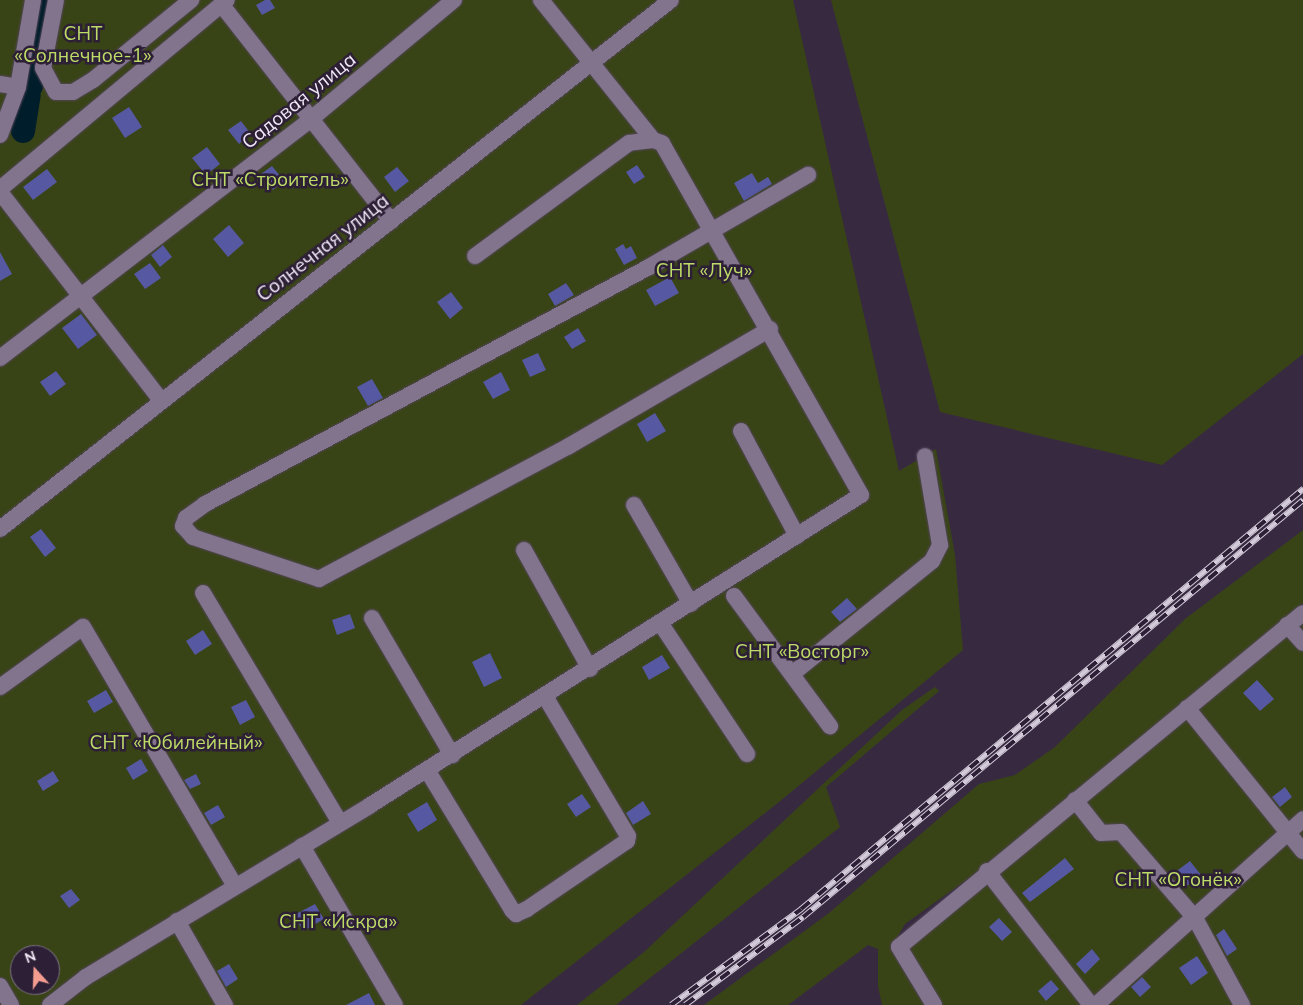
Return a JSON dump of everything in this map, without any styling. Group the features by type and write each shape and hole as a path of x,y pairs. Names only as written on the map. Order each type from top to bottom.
{"street":[{"path":"0,135 18,87 33,0"},
{"path":"56,0 43,68 56,92 74,92 93,80 191,0"},
{"name":"Садовая улица","path":"0,358 83,297 311,119 454,0"},
{"path":"50,1005 176,921 452,755 661,624 861,495 714,229 668,151 653,140 541,0"},
{"name":"Солнечная улица","path":"0,529 160,399 391,221 671,0"},
{"path":"160,399 1,185 224,2 311,119 391,221"},
{"path":"0,84 18,87"},
{"path":"475,256 629,143 653,140"},
{"path":"770,329 569,446 319,579 193,536 183,526 186,518 205,504 714,229 808,175"},
{"path":"741,431 797,536"},
{"path":"792,674 932,560 940,545 925,456"},
{"path":"634,505 691,604"},
{"path":"524,550 590,668"},
{"path":"203,593 340,823"},
{"path":"734,596 830,726"},
{"path":"934,1005 899,947 987,872 1303,613"},
{"path":"372,618 452,755"},
{"path":"661,624 747,754"},
{"path":"1287,625 1303,643"},
{"path":"0,687 83,627 234,886"},
{"path":"427,770 512,910 516,914 527,910 627,841 628,836 545,696"},
{"path":"1187,708 1290,830 1303,851"},
{"path":"1075,800 1101,833 1121,832 1195,918 1242,1005"},
{"path":"1096,1005 1303,819"},
{"path":"302,846 395,1005"},
{"path":"987,872 1091,1005"},
{"path":"176,921 225,1005"},
{"path":"0,986 11,1005"}],"green space":[{"path":"0,0 793,0 899,471 936,449 955,555 963,650 779,802 521,1005 0,1005"},
{"path":"831,0 1303,0 1303,354 1162,465 940,412"},
{"name":"СНТ «Огонёк»","path":"1303,530 1303,603 976,873 905,924 894,943 1303,614 1303,1005 927,1005 898,961 924,1005 882,1005 878,986 878,949 868,945 788,1005 704,1005 829,913 979,784 1015,775 1055,747 1185,619"},
{"path":"935,687 939,691 826,787 840,827 616,1005 577,1005 644,952 902,710"}],"building":[{"path":"265,0 270,0 275,8 262,15 256,5"},
{"path":"129,107 142,127 125,138 112,118"},
{"path":"241,121 251,134 239,144 228,130"},
{"path":"207,147 220,164 206,175 192,158"},
{"path":"637,165 645,177 634,184 626,172"},
{"path":"272,166 284,181 273,190 261,174"},
{"path":"397,167 409,181 395,192 384,177"},
{"path":"47,169 57,182 33,200 23,187"},
{"path":"752,173 758,183 768,177 772,184 744,201 734,183"},
{"path":"229,225 244,243 228,257 213,239"},
{"path":"623,244 626,249 631,246 637,258 624,265 615,249"},
{"path":"163,245 172,257 160,267 151,255"},
{"path":"0,252 12,274 0,281"},
{"path":"150,263 161,278 145,289 134,274"},
{"path":"670,277 679,293 655,306 646,290"},
{"path":"566,283 574,295 555,306 548,294"},
{"path":"451,292 463,308 450,319 437,302"},
{"path":"81,314 97,335 78,349 62,328"},
{"path":"578,328 586,341 572,349 564,337"},
{"path":"538,353 546,370 530,377 522,360"},
{"path":"56,371 66,384 50,396 40,382"},
{"path":"501,372 510,390 493,399 483,382"},
{"path":"372,379 383,398 368,406 357,387"},
{"path":"655,413 666,431 647,442 637,424"},
{"path":"41,529 56,548 45,557 30,537"},
{"path":"847,598 857,609 840,622 831,612"},
{"path":"350,614 355,628 337,635 332,620"},
{"path":"203,630 212,644 195,655 186,641"},
{"path":"490,653 502,678 484,687 472,662"},
{"path":"662,655 670,668 649,680 642,667"},
{"path":"1257,680 1274,699 1260,711 1243,693"},
{"path":"106,690 113,702 94,713 87,701"},
{"path":"246,700 255,717 240,725 231,707"},
{"path":"141,759 148,771 133,780 126,768"},
{"path":"53,771 59,781 43,791 37,781"},
{"path":"196,774 201,784 190,789 184,780"},
{"path":"1285,787 1292,797 1280,807 1272,797"},
{"path":"582,794 591,807 576,817 567,804"},
{"path":"643,801 651,814 633,825 626,813"},
{"path":"427,802 437,820 418,832 407,814"},
{"path":"218,805 225,817 211,825 204,813"},
{"path":"1065,858 1074,869 1030,902 1022,893"},
{"path":"1190,861 1201,875 1184,888 1174,873"},
{"path":"71,889 80,900 69,908 60,896"},
{"path":"315,904 324,919 303,931 294,915"},
{"path":"999,918 1012,932 1002,941 989,927"},
{"path":"1224,929 1237,949 1227,956 1216,935"},
{"path":"1092,949 1100,959 1085,974 1076,964"},
{"path":"1197,956 1208,973 1191,985 1179,968"},
{"path":"229,964 238,979 226,987 217,971"},
{"path":"1142,977 1151,987 1140,997 1131,987"},
{"path":"1051,980 1059,989 1046,1001 1038,991"},
{"path":"369,993 375,1005 346,1005"}],"waterway":[{"path":"31,86 46,0"},
{"path":"23,131 29,95"}],"railway":[{"path":"671,1005 801,909 1303,489"},
{"path":"685,1005 803,917 1303,500"}],"park label":[{"name":"СНТ «Солнечное-1»","path":"83,45"},
{"name":"СНТ «Строитель»","path":"270,180"},
{"name":"СНТ «Луч»","path":"704,271"},
{"name":"СНТ «Восторг»","path":"802,652"},
{"name":"СНТ «Юбилейный»","path":"176,743"},
{"name":"СНТ «Искра»","path":"338,922"}]}
